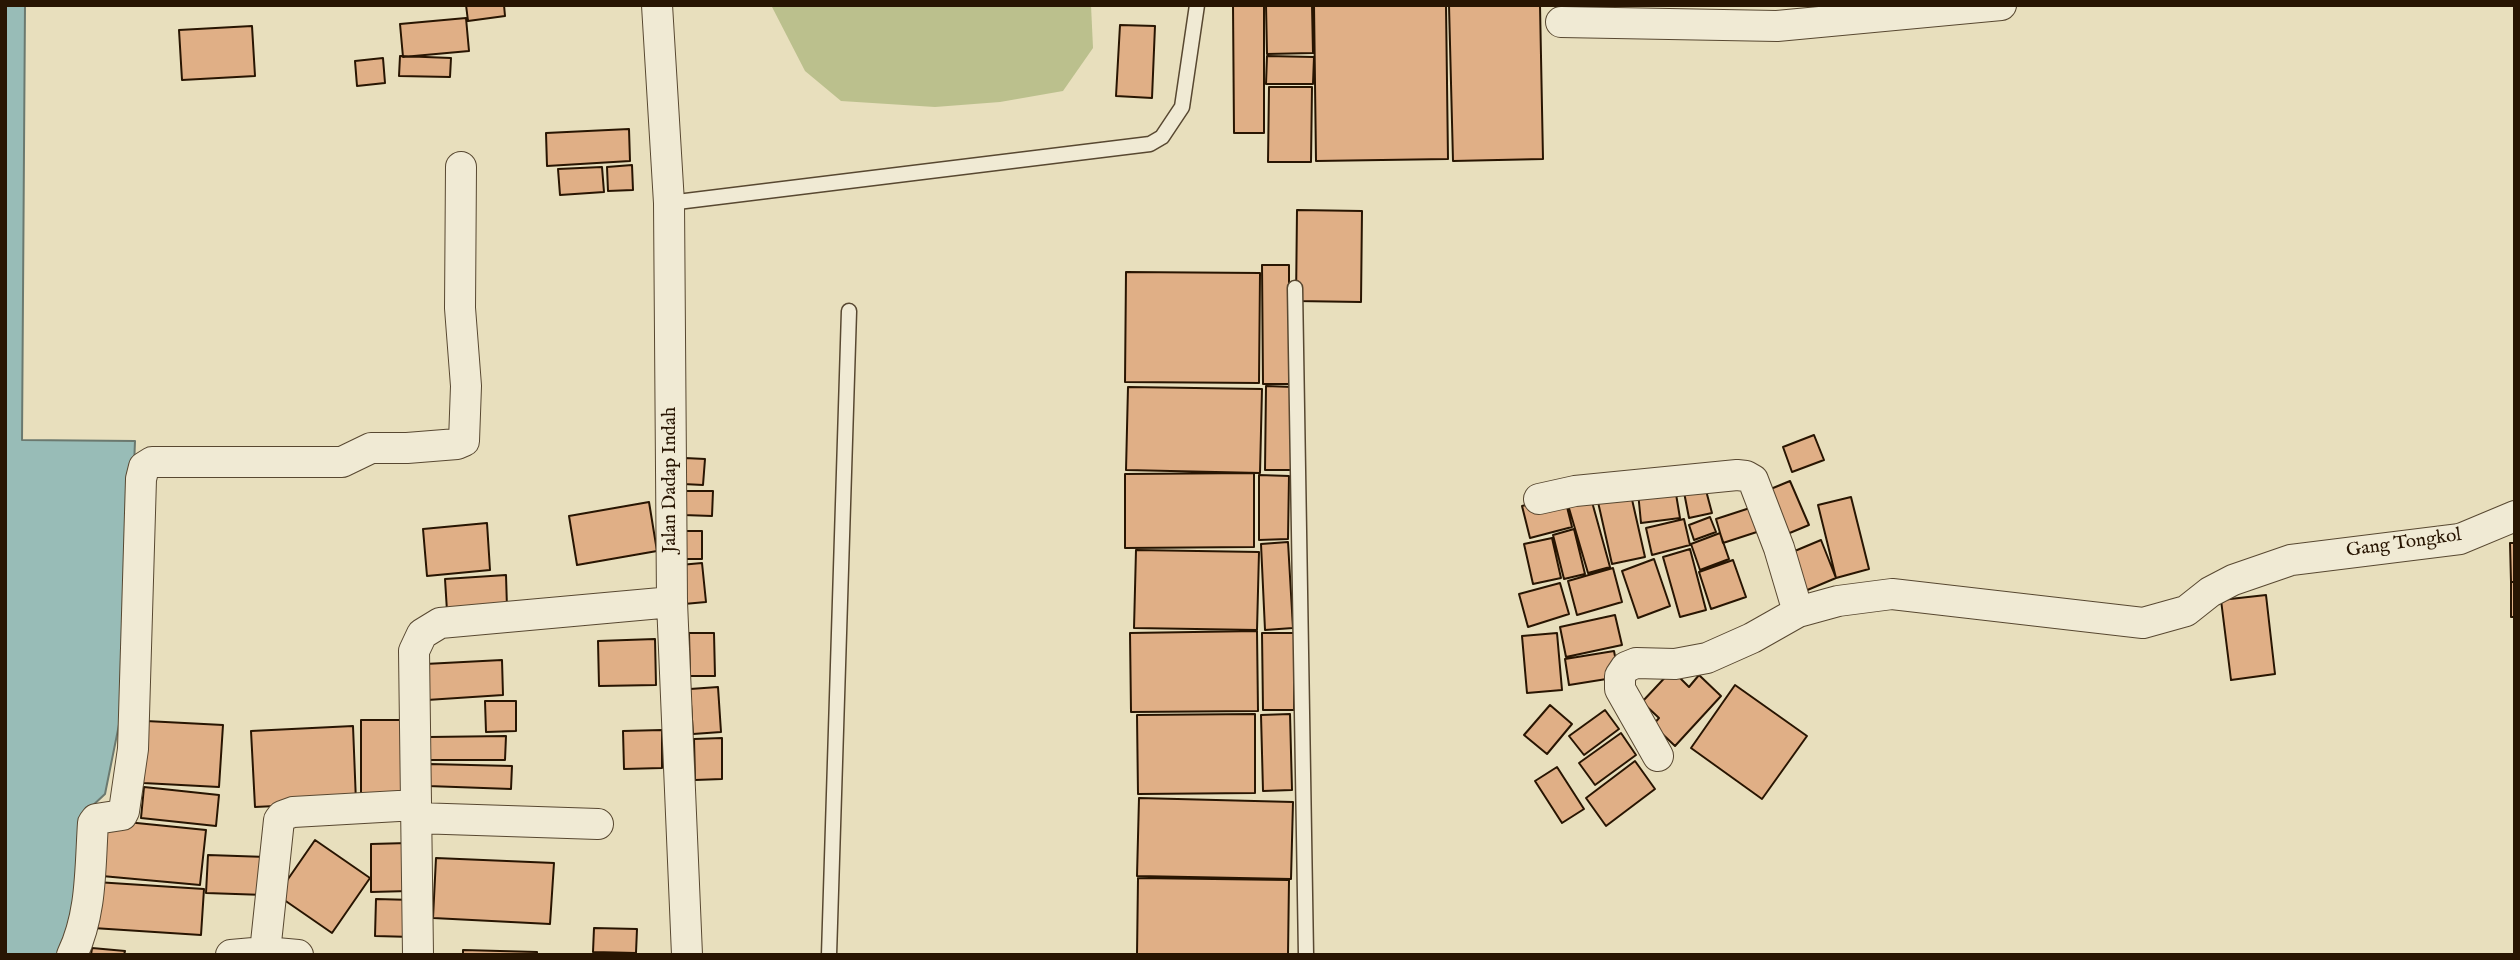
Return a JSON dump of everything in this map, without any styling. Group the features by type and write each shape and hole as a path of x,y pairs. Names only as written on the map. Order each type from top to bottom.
{"street":[{"name":"Jalan Dadap Indah","path":"657,5 669,203 672,602 687,955"},
{"path":"1561,22 1777,26 2001,5"},
{"path":"72,955 80,938 90,892 93,822 96,819 122,815 124,811 133,749 141,479 144,467 152,462 342,462 371,448 407,449 464,441 466,386 460,308 461,167"},
{"path":"1539,499 1602,488 1745,476 1753,481 1779,548 1798,612"},
{"name":"Gang Tongkol","path":"1658,755 1620,689 1620,676 1626,667 1636,663 1675,664 1707,658 1752,638 1798,612 1838,601 1892,594 2143,623 2186,611 2210,592 2233,580 2291,560 2460,539 2515,516"},
{"path":"418,955 414,650 422,634 440,622 672,602"},
{"path":"265,952 277,824 282,816 293,813 416,812 598,824"},
{"path":"231,955 265,952 298,955"}],"lane":[{"path":"669,203 1150,144 1167,131 1182,107 1197,5"},
{"path":"1295,288 1306,955"},
{"path":"830,955 849,311"}],"green space":[{"path":"771,5 1091,5 1093,48 1063,91 1000,102 935,107 841,101 805,71"}],"water":[{"path":"5,5 25,5 22,440 135,441 125,695 105,794 90,808 79,910 60,955 5,955"}],"building":[{"path":"466,5 504,5 505,16 468,21"},
{"path":"1233,5 1264,5 1264,133 1234,133"},
{"path":"1266,5 1312,5 1313,53 1267,54"},
{"path":"1314,5 1446,5 1448,159 1316,161"},
{"path":"1449,5 1540,5 1543,159 1453,161"},
{"path":"466,18 469,51 403,57 400,24"},
{"path":"1120,25 1155,26 1152,98 1116,96"},
{"path":"252,26 255,76 182,80 179,30"},
{"path":"400,56 451,58 450,77 399,76"},
{"path":"1267,56 1314,57 1313,84 1266,84"},
{"path":"383,58 385,83 357,86 355,61"},
{"path":"1269,87 1312,87 1311,162 1268,162"},
{"path":"629,129 630,161 547,166 546,133"},
{"path":"632,165 633,190 608,191 607,167"},
{"path":"602,167 604,192 560,195 558,169"},
{"path":"1297,210 1362,211 1361,302 1296,301"},
{"path":"1262,265 1289,265 1289,384 1263,384"},
{"path":"1126,272 1260,273 1259,383 1125,382"},
{"path":"1266,386 1293,387 1293,470 1265,470"},
{"path":"1128,387 1262,389 1260,473 1126,470"},
{"path":"1814,435 1824,460 1792,472 1783,447"},
{"path":"685,458 705,459 703,485 683,484"},
{"path":"1254,473 1254,547 1125,548 1125,474"},
{"path":"1259,475 1289,476 1288,539 1259,540"},
{"path":"1790,481 1809,525 1780,537 1761,493"},
{"path":"1704,483 1712,513 1689,518 1683,487"},
{"path":"1675,488 1680,518 1641,523 1638,492"},
{"path":"684,491 713,491 712,516 683,515"},
{"path":"1589,491 1610,567 1588,573 1566,498"},
{"path":"1564,495 1572,527 1530,538 1522,506"},
{"path":"1631,495 1645,557 1612,564 1598,502"},
{"path":"1851,497 1869,569 1836,578 1818,505"},
{"path":"649,502 657,551 577,565 569,516"},
{"path":"1756,506 1763,530 1723,543 1716,519"},
{"path":"1710,517 1716,532 1694,540 1689,525"},
{"path":"1684,519 1690,545 1652,555 1646,528"},
{"path":"487,523 490,570 427,576 423,529"},
{"path":"1574,529 1585,574 1564,579 1553,535"},
{"path":"685,531 702,531 702,559 686,559"},
{"path":"1720,533 1729,559 1700,570 1691,544"},
{"path":"1552,538 1561,578 1533,584 1524,544"},
{"path":"1821,540 1836,578 1805,591 1790,553"},
{"path":"1288,542 1293,628 1265,630 1261,544"},
{"path":"2510,543 2515,543 2515,582 2511,582"},
{"path":"1690,549 1706,610 1680,617 1663,557"},
{"path":"1136,550 1259,552 1257,630 1134,628"},
{"path":"1654,559 1670,606 1638,618 1622,571"},
{"path":"1733,560 1746,597 1711,609 1699,572"},
{"path":"702,563 706,602 684,604 680,565"},
{"path":"1613,568 1622,602 1577,615 1568,581"},
{"path":"506,575 507,608 447,611 445,579"},
{"path":"2511,582 2515,582 2515,617 2511,617"},
{"path":"1560,583 1569,614 1528,627 1519,594"},
{"path":"2266,595 2275,674 2231,680 2221,600"},
{"path":"1615,615 1622,645 1566,657 1560,627"},
{"path":"1257,631 1258,711 1131,712 1130,633"},
{"path":"689,633 714,633 715,676 690,676"},
{"path":"1262,633 1294,633 1294,710 1263,710"},
{"path":"1557,633 1562,690 1527,693 1522,636"},
{"path":"655,639 656,685 599,686 598,641"},
{"path":"1614,651 1619,677 1569,685 1565,659"},
{"path":"502,660 503,695 427,700 425,664"},
{"path":"1672,670 1689,687 1699,675 1721,696 1675,746 1653,725 1659,718 1642,702"},
{"path":"1735,685 1807,736 1762,799 1691,748"},
{"path":"718,687 721,732 693,734 690,689"},
{"path":"485,701 516,701 516,731 486,732"},
{"path":"1550,705 1572,724 1547,754 1524,735"},
{"path":"1605,710 1619,729 1584,755 1569,736"},
{"path":"1255,714 1255,793 1138,794 1137,715"},
{"path":"1290,714 1292,790 1263,791 1261,715"},
{"path":"361,720 410,720 409,794 361,794"},
{"path":"146,721 223,725 219,787 143,783"},
{"path":"353,726 356,802 255,807 251,731"},
{"path":"662,730 662,768 624,769 623,731"},
{"path":"1621,733 1636,755 1595,785 1579,763"},
{"path":"506,736 505,760 429,760 429,737"},
{"path":"722,738 722,779 695,780 694,739"},
{"path":"1635,761 1655,789 1606,826 1586,798"},
{"path":"429,764 512,766 511,789 428,786"},
{"path":"1557,767 1584,809 1562,823 1535,781"},
{"path":"144,787 219,795 216,826 141,818"},
{"path":"1139,798 1293,802 1291,879 1137,876"},
{"path":"107,820 206,830 200,885 102,876"},
{"path":"315,840 370,878 332,933 277,895"},
{"path":"408,843 409,891 371,892 371,844"},
{"path":"208,855 267,857 265,895 206,893"},
{"path":"436,858 554,863 550,924 433,918"},
{"path":"1138,878 1289,880 1288,955 1137,955"},
{"path":"96,882 204,889 201,935 93,928"},
{"path":"376,899 413,900 413,937 375,936"},
{"path":"594,928 637,929 636,953 593,952"},
{"path":"92,948 125,951 124,955 91,955"},
{"path":"463,950 537,952 537,955 463,955"}]}
